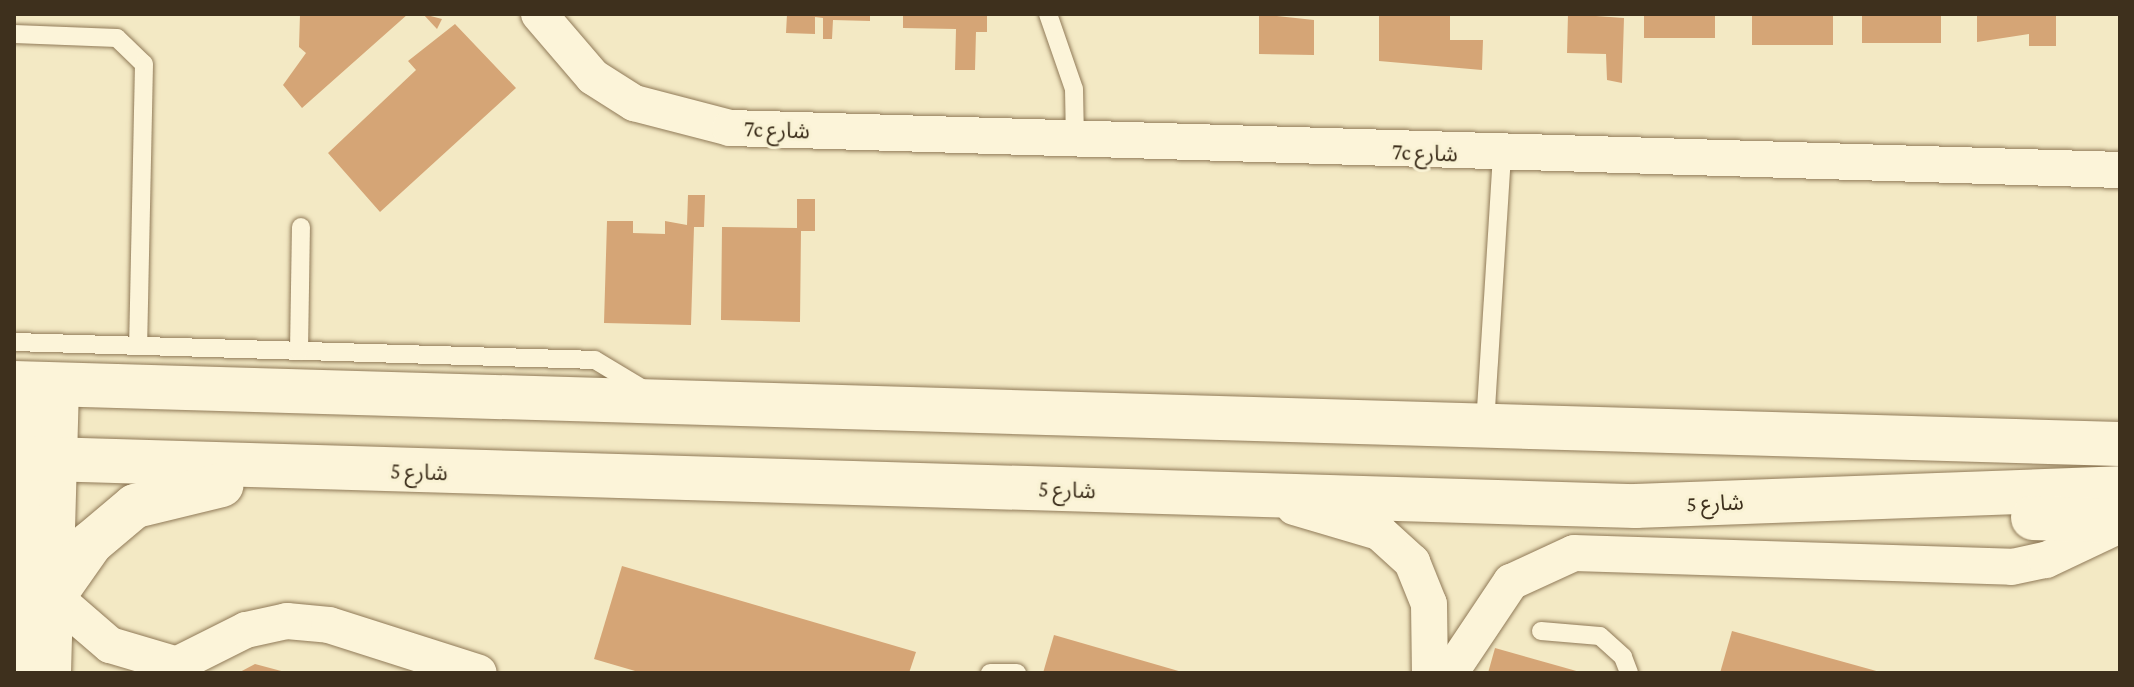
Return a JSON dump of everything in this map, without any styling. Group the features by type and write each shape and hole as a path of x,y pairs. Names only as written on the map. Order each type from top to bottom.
{"street":[{"name":"7c شارع","path":"539,14 593,77 634,103 730,128 1502,156 2120,170"},
{"path":"25,673 35,600 34,383 2120,444"},
{"name":"شارع 5","path":"34,459 1635,506 2120,488"},
{"path":"35,600 111,523 162,495 340,470"},
{"path":"1250,495 1358,524 1397,545 1423,582 1430,673"},
{"path":"1635,506 2120,523"},
{"path":"1450,673 1511,582 1574,553 2012,567 2054,557 2120,523"},
{"path":"35,600 110,645 167,669 246,630 308,621 479,673"},
{"path":"35,600 53,673"}],"lane":[{"path":"1048,14 1074,89 1075,141"},
{"path":"14,34 117,38 144,64 138,346"},
{"path":"1485,427 1502,156"},
{"path":"299,351 301,227"},
{"path":"14,342 595,360 628,374 658,401"},
{"path":"1541,631 1600,636 1623,657 1629,673"},
{"path":"990,673 1017,673"}],"building":[{"path":"300,14 408,14 302,108 283,85 306,53 299,47"},
{"path":"423,14 442,19 437,29"},
{"path":"787,14 870,14 870,21 833,20 832,39 823,39 823,18 815,17 815,34 786,33"},
{"path":"903,14 987,14 987,32 976,32 975,70 955,70 956,29 903,28"},
{"path":"1259,14 1314,20 1314,55 1259,54"},
{"path":"1379,14 1450,14 1450,40 1483,40 1482,70 1379,61"},
{"path":"1568,14 1624,18 1622,83 1607,80 1606,54 1567,53"},
{"path":"1644,14 1715,14 1715,38 1644,38"},
{"path":"1752,14 1833,14 1833,45 1752,45"},
{"path":"1862,14 1941,14 1941,43 1862,43"},
{"path":"1977,14 2056,14 2056,46 2029,46 2029,34 1977,42"},
{"path":"455,24 516,88 380,212 328,153 416,70 408,61"},
{"path":"688,195 705,195 704,227 694,227 691,325 604,323 607,221 633,221 633,233 665,234 665,221 687,225"},
{"path":"797,199 815,199 815,231 801,231 800,322 721,320 722,227 797,228"},
{"path":"622,566 916,652 909,673 642,673 594,659"},
{"path":"1732,631 1880,672 1880,673 1720,673"},
{"path":"1054,635 1182,672 1182,673 1043,673"},
{"path":"1495,648 1580,672 1580,673 1488,673"},
{"path":"255,664 285,672 285,673 238,673"}]}
